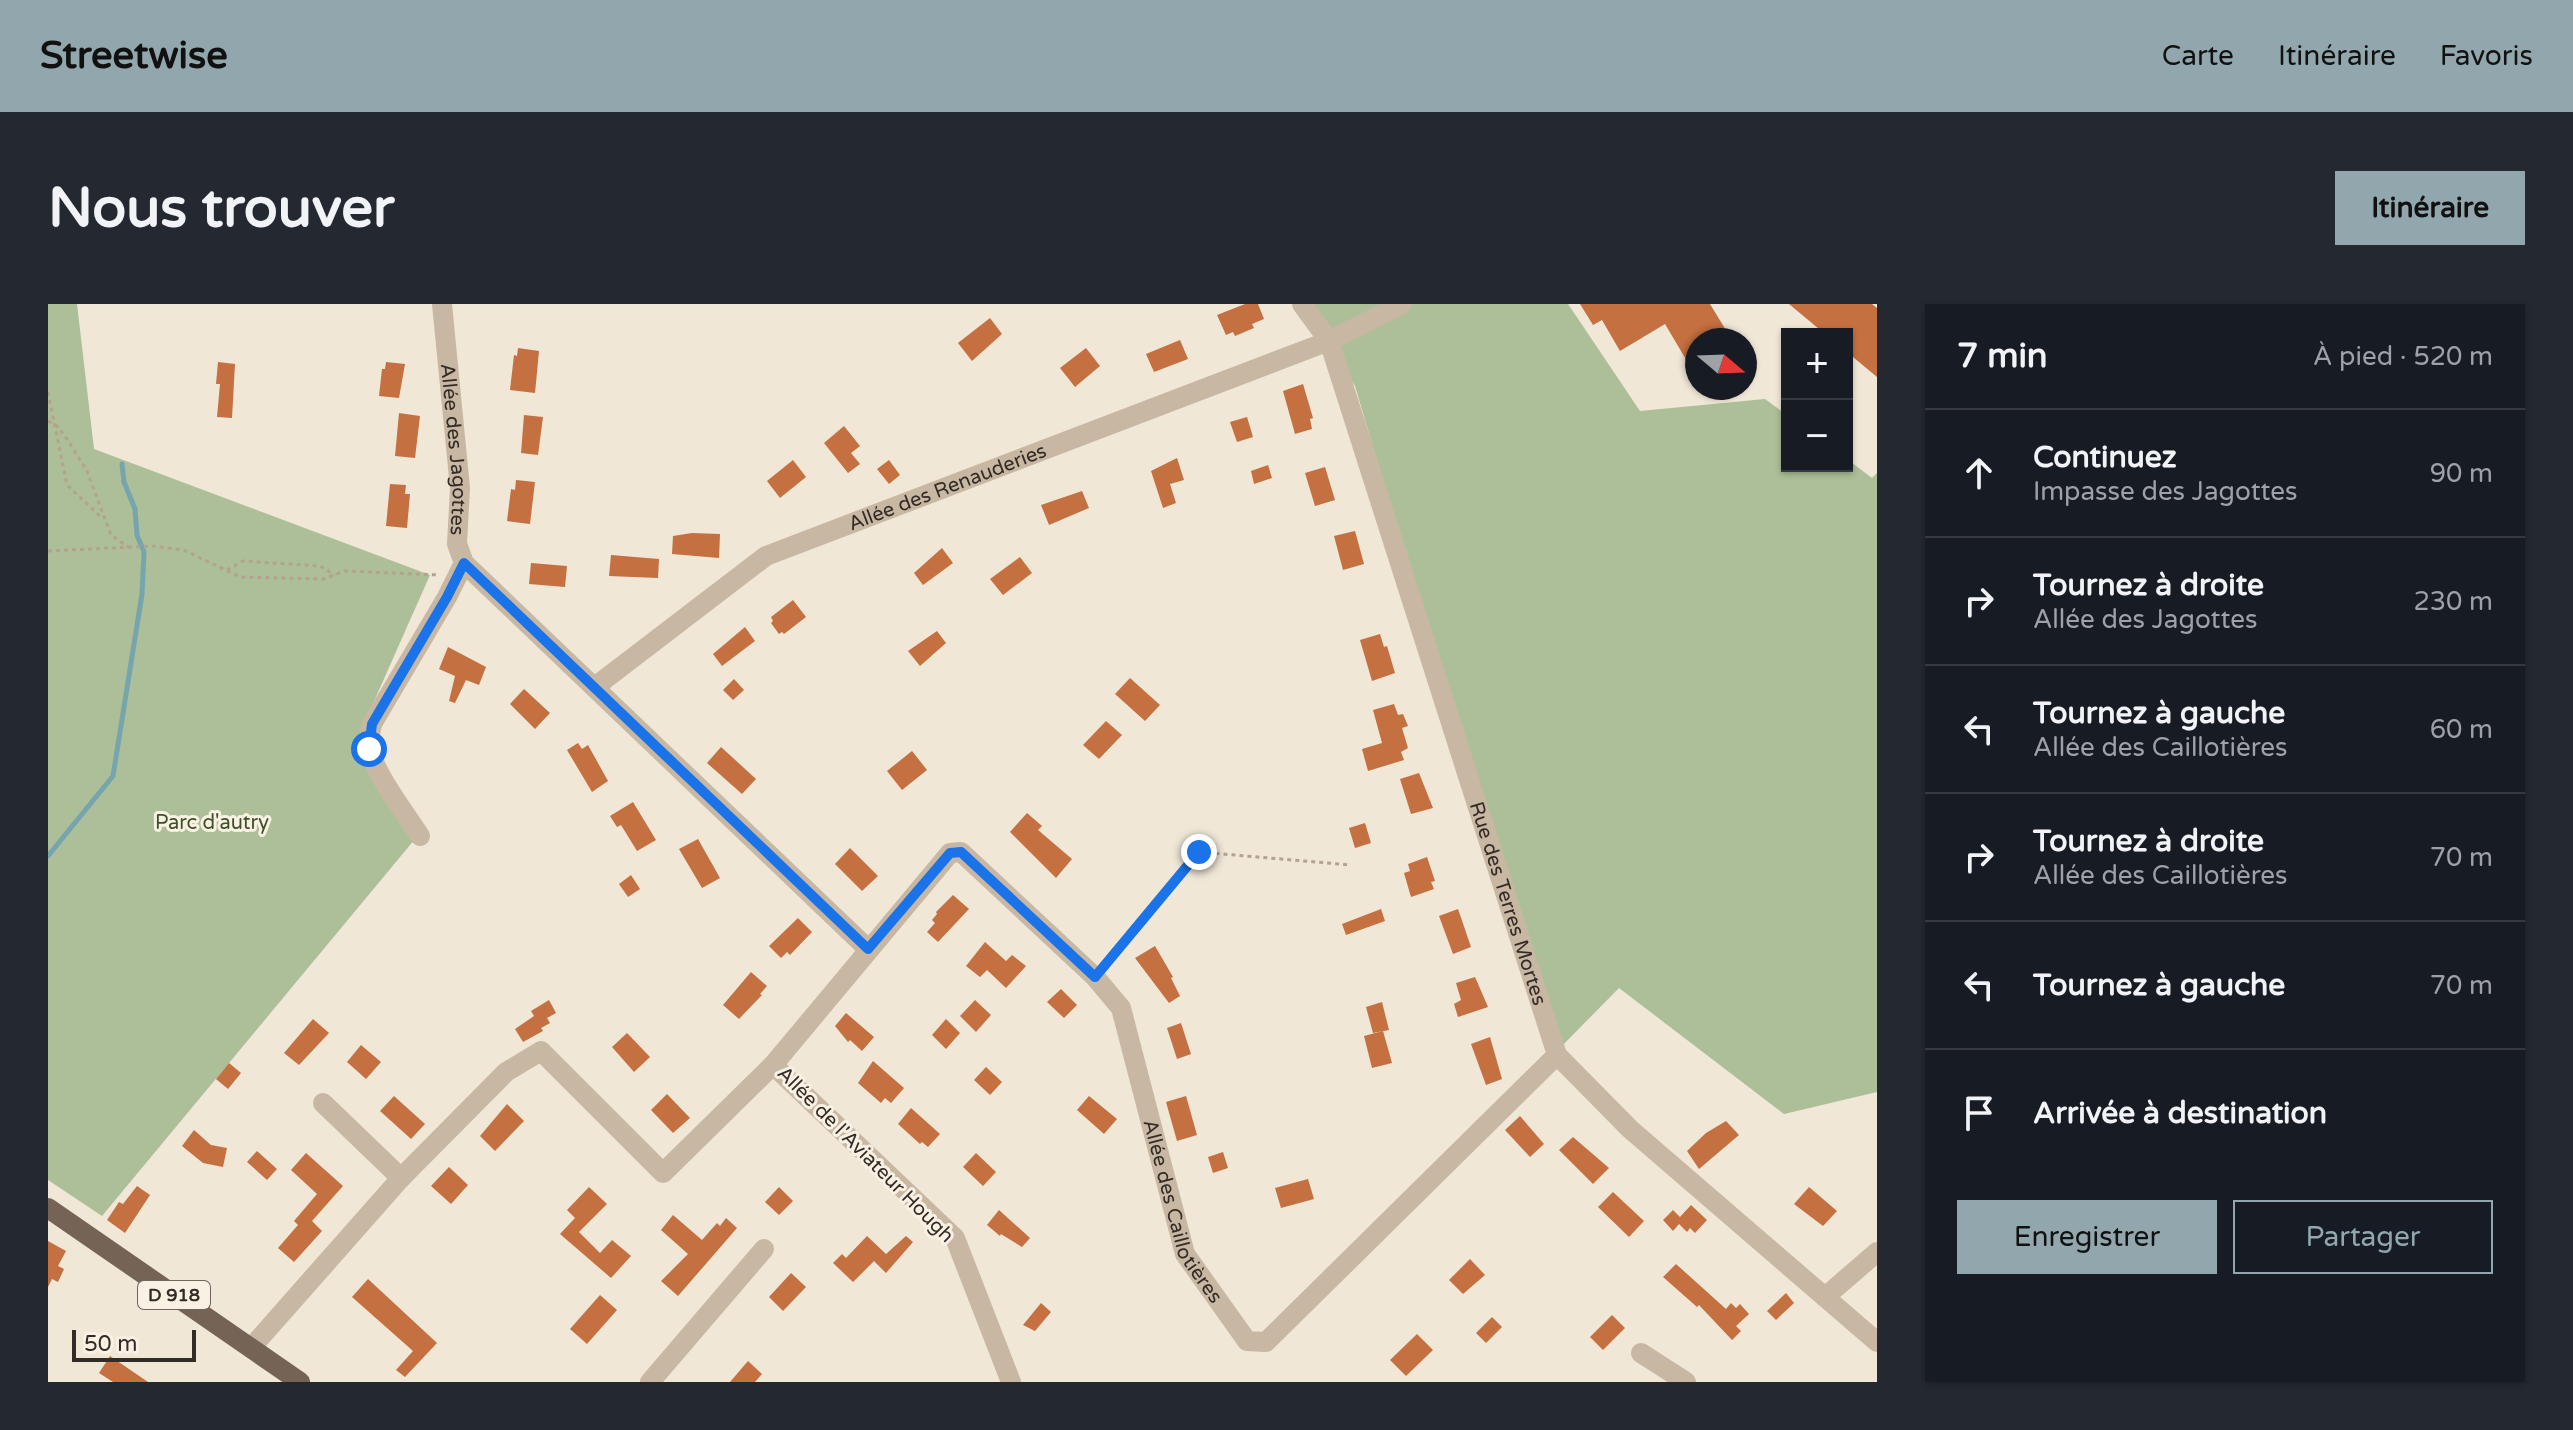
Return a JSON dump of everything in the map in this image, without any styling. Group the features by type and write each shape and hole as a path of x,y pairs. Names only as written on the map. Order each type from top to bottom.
{"main road":[{"name":"D 918","path":"48,1208 300,1382"}],"street":[{"name":"Allée des Jagottes","path":"442,304 460,488 457,544 464,563 868,949"},
{"name":"Rue des Terres Mortes","path":"1302,304 1329,341 1557,1055 1630,1129 1877,1342"},
{"name":"Allée des Renauderies","path":"596,686 766,556 1329,341 1402,304"},
{"path":"420,836 375,765 369,749 369,736 372,724 464,563"},
{"name":"Allée des Caillotières","path":"868,949 950,853 961,852 1095,977 1121,1008 1185,1254 1247,1341 1266,1342 1557,1055"},
{"name":"Allée de l'Aviateur Hough","path":"868,949 773,1065 955,1238 1011,1382"},
{"path":"251,1348 401,1178 506,1072 541,1051 663,1173 773,1065"},
{"path":"323,1103 401,1178"},
{"path":"650,1382 764,1249"},
{"path":"1825,1297 1877,1252"},
{"path":"1641,1353 1686,1382"}],"path":[{"path":"48,392 67,485 105,521"},
{"path":"48,421 55,424 87,471 111,535 128,547"},
{"path":"48,551 152,546 184,550 240,577 286,580 324,579 344,571 440,575 464,563"},
{"path":"227,571 243,561 320,566 335,575"},
{"path":"1095,977 1199,852 1351,865"}],"green space":[{"name":"Parc d'autry","path":"48,304 77,304 94,449 430,575 356,742 415,839 102,1216 48,1180"},
{"path":"1304,304 1568,304 1640,411 1765,399 1781,411 1781,472 1853,472 1853,464 1872,478 1877,473 1877,1092 1784,1114 1619,988 1555,1053 1512,918 1355,386"}],"building":[{"path":"1245,304 1258,304 1264,319 1252,324 1254,328 1235,336 1233,332 1226,335 1217,315"},
{"path":"1580,304 1710,304 1725,328 1685,328 1685,358 1665,324 1620,351 1602,320 1593,325"},
{"path":"1789,304 1872,304 1877,308 1877,377 1853,357 1853,328 1818,328"},
{"path":"990,318 1002,334 972,361 958,343"},
{"path":"1180,340 1188,359 1154,372 1146,354"},
{"path":"518,348 539,351 535,393 510,390 514,355 517,356"},
{"path":"1086,348 1100,366 1075,387 1060,368"},
{"path":"218,362 235,364 232,418 217,417"},
{"path":"386,362 405,364 399,398 379,396 382,369 385,369"},
{"path":"1303,384 1313,418 1310,419 1312,429 1295,434 1283,391"},
{"path":"399,413 420,416 415,458 395,456"},
{"path":"524,415 543,417 538,455 521,453"},
{"path":"1247,417 1253,437 1237,442 1230,422"},
{"path":"844,426 860,446 851,453 860,464 848,473 824,443"},
{"path":"1177,458 1184,480 1170,484 1176,503 1163,508 1151,471"},
{"path":"793,460 806,477 780,498 767,481"},
{"path":"889,460 900,475 889,484 877,469"},
{"path":"1268,465 1272,478 1254,484 1251,471"},
{"path":"1325,467 1335,500 1315,506 1305,473"},
{"path":"516,480 535,482 530,524 507,521 511,489 515,490"},
{"path":"390,484 406,485 405,494 410,494 407,528 386,526"},
{"path":"1082,491 1089,508 1049,525 1041,505"},
{"path":"1355,531 1364,564 1343,570 1334,536"},
{"path":"720,534 719,558 672,554 673,536"},
{"path":"942,548 953,563 923,585 914,573"},
{"path":"611,555 659,559 658,578 609,576"},
{"path":"1020,557 1032,573 1003,595 990,579"},
{"path":"531,563 567,566 565,587 529,584"},
{"path":"793,600 806,617 784,634 779,634 771,623 771,617"},
{"path":"745,627 755,641 722,666 713,654"},
{"path":"937,631 946,643 920,666 908,651"},
{"path":"1380,634 1395,673 1372,681 1360,640"},
{"path":"448,647 486,667 479,685 466,680 455,703 449,701 455,676 439,669"},
{"path":"1130,678 1160,705 1145,721 1115,694"},
{"path":"734,679 744,690 733,700 723,690"},
{"path":"524,689 550,713 535,729 510,704"},
{"path":"1394,704 1398,715 1403,714 1408,726 1402,728 1408,748 1401,752 1404,760 1368,771 1362,749 1382,743 1373,710"},
{"path":"1106,721 1122,735 1099,759 1083,745"},
{"path":"578,743 582,749 588,745 608,781 592,792 567,750"},
{"path":"721,747 756,779 742,794 707,763"},
{"path":"912,751 927,770 902,790 887,771"},
{"path":"1419,773 1433,808 1411,814 1400,779"},
{"path":"633,802 656,840 637,851 621,825 617,827 610,816"},
{"path":"1027,813 1042,826 1038,830 1072,859 1056,878 1010,832"},
{"path":"1365,823 1371,843 1355,848 1349,828"},
{"path":"698,839 720,878 702,888 679,849"},
{"path":"850,848 878,876 862,891 835,864"},
{"path":"1427,857 1435,881 1431,882 1434,889 1411,897 1404,873 1410,871 1408,864"},
{"path":"631,875 640,889 628,897 619,884"},
{"path":"953,895 969,909 938,942 927,932 935,923 932,920 936,912"},
{"path":"1381,909 1385,921 1346,935 1342,924"},
{"path":"1458,909 1471,947 1453,954 1439,916"},
{"path":"798,918 812,932 790,955 787,952 781,958 769,946"},
{"path":"985,942 1006,961 1012,955 1026,966 1006,988 987,970 980,977 966,966"},
{"path":"1155,946 1180,996 1169,1003 1135,958"},
{"path":"751,972 767,986 739,1019 723,1005"},
{"path":"1475,977 1488,1007 1458,1017 1454,1004 1461,1000 1456,983"},
{"path":"1061,989 1077,1005 1064,1018 1047,1002"},
{"path":"549,1000 556,1013 547,1018 550,1023 541,1028 543,1031 523,1042 515,1029 534,1016 531,1011"},
{"path":"975,1000 991,1015 976,1032 960,1016"},
{"path":"1382,1002 1389,1030 1373,1033 1366,1007"},
{"path":"846,1013 874,1037 862,1051 850,1040 848,1042 835,1026"},
{"path":"313,1019 329,1033 299,1065 284,1053"},
{"path":"946,1019 960,1033 946,1049 932,1035"},
{"path":"1181,1023 1191,1054 1177,1059 1167,1028"},
{"path":"1383,1031 1392,1063 1372,1068 1364,1036"},
{"path":"627,1033 650,1057 634,1072 612,1047"},
{"path":"1490,1037 1502,1079 1486,1085 1471,1044"},
{"path":"361,1045 381,1062 366,1079 347,1062"},
{"path":"873,1061 904,1088 891,1103 885,1098 881,1103 858,1083"},
{"path":"229,1063 241,1073 228,1089 216,1079"},
{"path":"986,1067 1002,1082 990,1095 974,1080"},
{"path":"667,1094 690,1118 673,1133 651,1110"},
{"path":"394,1096 425,1124 411,1139 380,1111"},
{"path":"1089,1096 1117,1119 1104,1134 1077,1110"},
{"path":"1186,1096 1197,1135 1177,1141 1166,1102"},
{"path":"507,1104 524,1121 495,1151 480,1136"},
{"path":"911,1108 940,1134 928,1147 922,1142 920,1144 898,1124"},
{"path":"1520,1116 1544,1144 1530,1157 1505,1130"},
{"path":"1726,1121 1739,1135 1699,1169 1687,1151 1706,1133"},
{"path":"194,1130 211,1145 227,1148 223,1167 203,1163 182,1146"},
{"path":"1573,1137 1609,1168 1593,1184 1559,1150"},
{"path":"257,1151 277,1169 267,1180 247,1162"},
{"path":"1223,1152 1228,1168 1213,1173 1208,1157"},
{"path":"306,1153 343,1186 312,1221 322,1231 294,1262 278,1248 298,1225 294,1221 317,1194 291,1170"},
{"path":"976,1153 996,1172 983,1186 963,1167"},
{"path":"449,1167 468,1185 451,1204 431,1186"},
{"path":"1308,1179 1314,1199 1281,1208 1275,1188"},
{"path":"137,1186 150,1195 125,1233 107,1220 119,1202 123,1204"},
{"path":"589,1187 607,1204 579,1232 600,1253 612,1240 631,1256 611,1278 560,1234 575,1218 567,1210"},
{"path":"779,1187 793,1201 779,1215 765,1202"},
{"path":"1809,1187 1837,1211 1823,1226 1794,1204"},
{"path":"1613,1192 1644,1221 1629,1237 1598,1207"},
{"path":"1691,1205 1707,1220 1695,1233 1690,1228 1687,1232 1679,1224 1673,1231 1663,1220 1673,1210 1680,1217"},
{"path":"999,1210 1030,1238 1022,1247 987,1225"},
{"path":"673,1215 702,1240 726,1218 737,1228 678,1296 661,1281 688,1254 661,1230"},
{"path":"867,1236 886,1254 906,1236 913,1242 886,1273 874,1261 853,1282 833,1263 842,1254 846,1258"},
{"path":"48,1241 66,1251 58,1266 64,1269 58,1282 52,1279 48,1287"},
{"path":"1470,1259 1485,1275 1463,1294 1449,1280"},
{"path":"1676,1264 1726,1309 1731,1303 1736,1308 1740,1304 1749,1314 1736,1326 1741,1331 1732,1340 1699,1305 1697,1307 1663,1277"},
{"path":"791,1273 806,1287 783,1311 769,1297"},
{"path":"368,1279 437,1343 405,1377 396,1370 413,1351 352,1297"},
{"path":"1786,1293 1794,1303 1776,1320 1767,1311"},
{"path":"600,1295 617,1310 587,1344 570,1329"},
{"path":"1041,1303 1051,1312 1035,1331 1023,1325"},
{"path":"1612,1315 1625,1328 1603,1350 1590,1337"},
{"path":"1492,1317 1502,1327 1486,1343 1476,1333"},
{"path":"1417,1334 1433,1350 1406,1376 1390,1360"},
{"path":"110,1356 148,1382 113,1382 99,1373"},
{"path":"748,1361 762,1374 755,1382 730,1382"}],"waterway":[{"path":"48,856 113,776 142,594 144,552 137,535 135,509 124,482 122,464"}],"route":[{"path":"369,749 372,724 464,563 868,949 950,853 961,852 1095,977 1199,852"}]}
